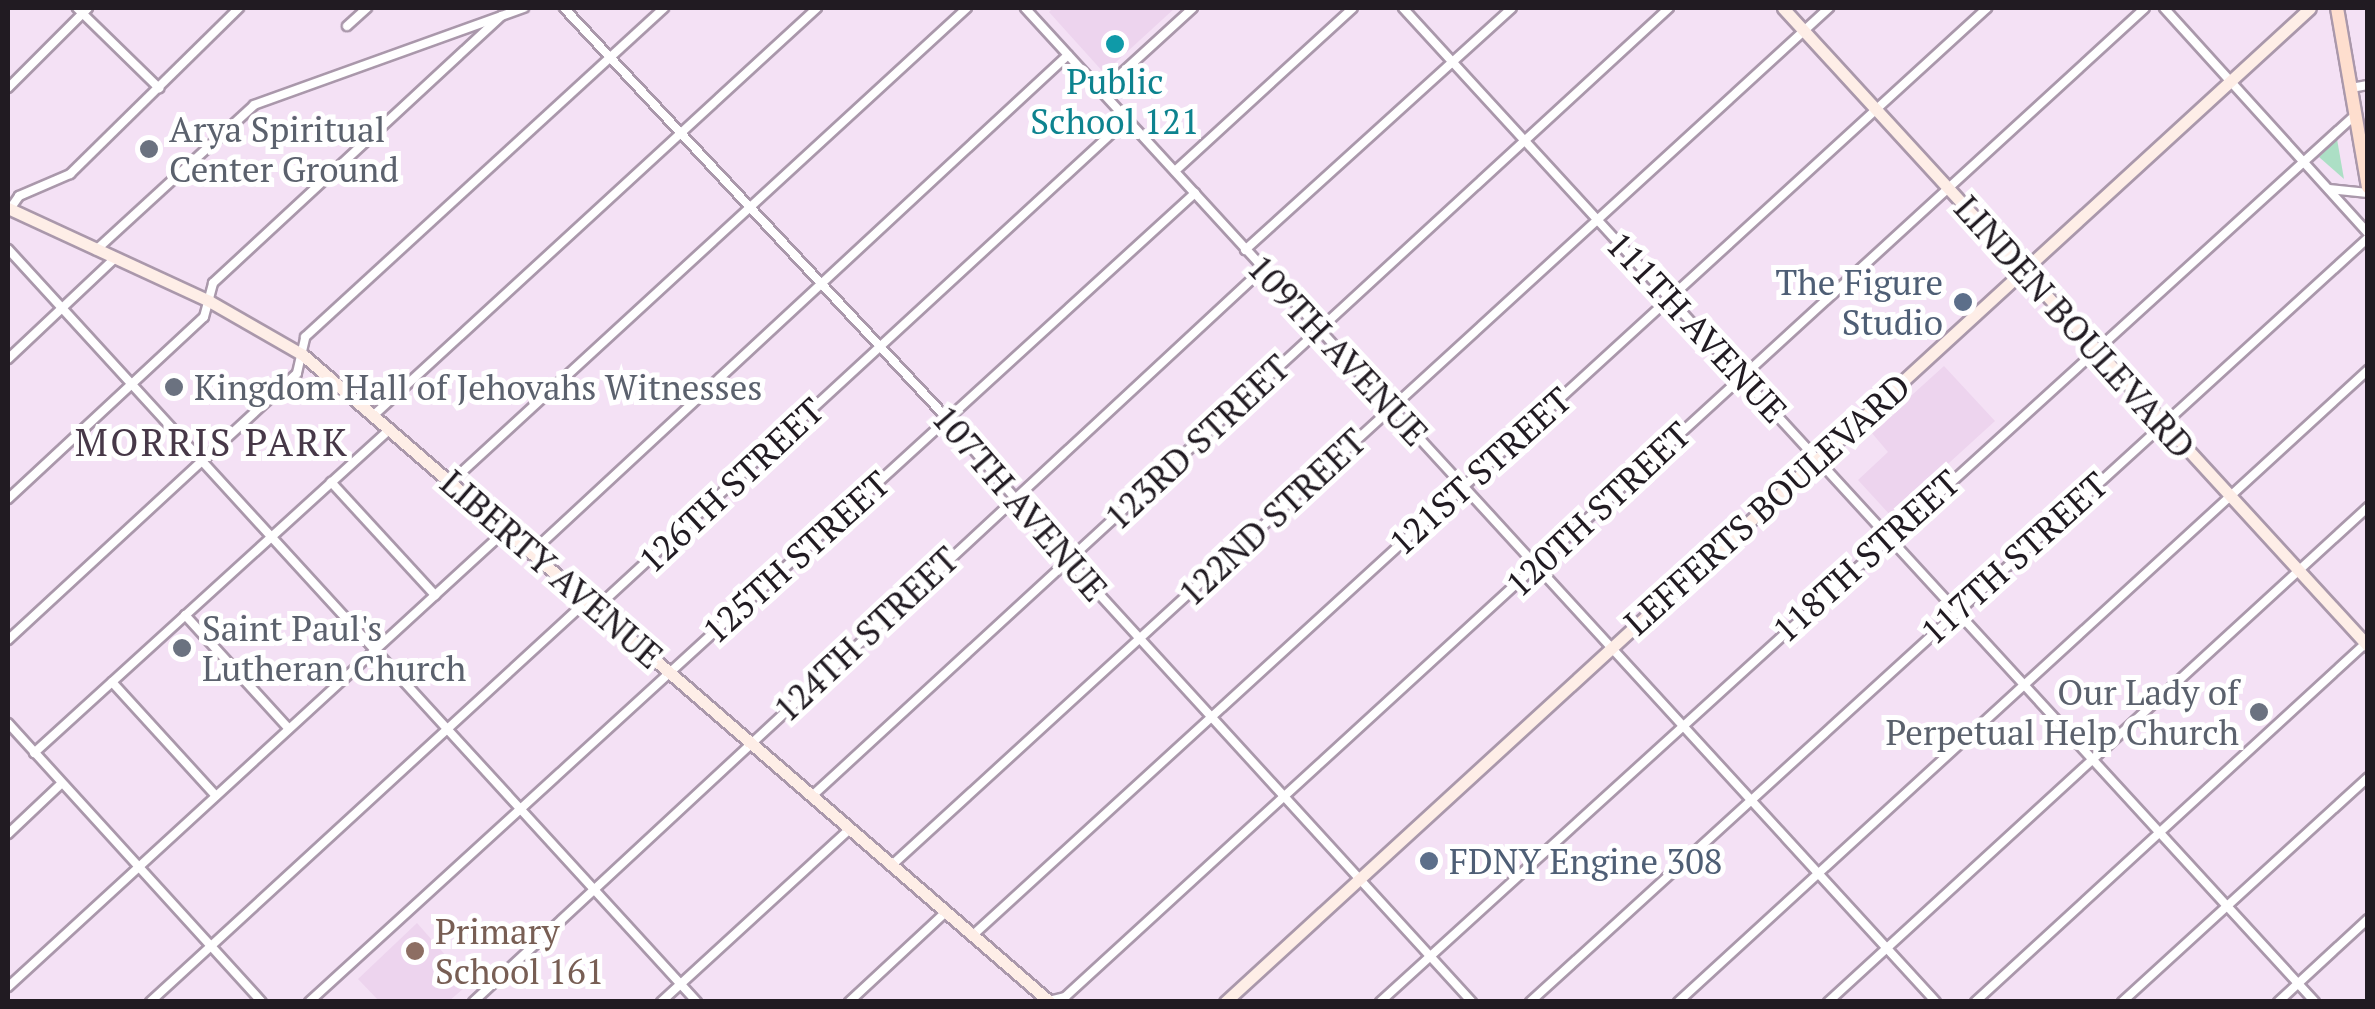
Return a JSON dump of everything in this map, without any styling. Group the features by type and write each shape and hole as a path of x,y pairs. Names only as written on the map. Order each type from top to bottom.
{"main road":[{"path":"2337,8 2368,190"}],"street":[{"path":"8,210 19,196 70,174 240,8"},
{"path":"347,26 367,8"},
{"path":"96,250 254,105 524,8"},
{"name":"107TH AVENUE","path":"564,8 882,346 1068,560 1472,1002"},
{"path":"8,640 297,374 305,337 664,8"},
{"path":"376,414 817,8"},
{"path":"452,482 967,8"},
{"path":"1102,91 1193,8"},
{"path":"1175,171 1353,8"},
{"name":"111TH AVENUE","path":"1403,8 2315,1002"},
{"path":"1245,250 1512,8"},
{"name":"123RD STREET","path":"812,796 1670,8"},
{"name":"LINDEN BOULEVARD","path":"1783,8 2367,644"},
{"name":"122ND STREET","path":"892,865 1829,8"},
{"name":"121ST STREET","path":"973,935 1987,8"},
{"name":"120TH STREET","path":"1048,1001 1065,997 2146,8"},
{"path":"2164,8 2368,235"},
{"name":"LEFFERTS BOULEVARD","path":"1225,1002 2310,8"},
{"path":"8,88 83,9 158,88"},
{"name":"109TH AVENUE","path":"1029,9 1245,250 1936,1002"},
{"path":"8,499 204,317 213,283 501,16"},
{"path":"532,552 1068,54"},
{"path":"2351,88 2368,86"},
{"name":"118TH STREET","path":"1380,1002 2302,158 2355,115"},
{"name":"126TH STREET","path":"150,1002 578,609 606,599 1127,119"},
{"path":"2325,186 2342,195 2368,190"},
{"name":"125TH STREET","path":"309,1002 1195,194"},
{"name":"LIBERTY AVENUE","path":"8,210 209,301 303,355 376,414 1048,1001"},
{"name":"117TH STREET","path":"1530,1002 2368,235"},
{"path":"8,249 696,1002"},
{"path":"8,359 114,259"},
{"name":"124TH STREET","path":"473,1002 1264,269"},
{"path":"1678,1002 2368,370"},
{"path":"34,752 391,428"},
{"path":"331,482 435,596"},
{"path":"1828,1002 2368,507"},
{"path":"8,987 506,530"},
{"path":"186,615 290,729"},
{"path":"1975,1002 2367,644"},
{"path":"112,682 216,796"},
{"path":"8,723 262,1002"},
{"path":"2122,1002 2368,777"},
{"path":"8,834 62,783"},
{"path":"661,1002 850,829"},
{"path":"849,1002 946,912"},
{"path":"2278,1002 2368,919"}],"shaded area":[{"path":"1053,8 1175,8 1104,73 1049,12"},
{"path":"1944,366 1995,421 1891,516 1858,480 1888,452 1871,432"},
{"name":"Primary School 161","path":"417,923 470,983 449,1001 379,1001 358,979"}],"green space":[{"path":"2337,139 2344,179 2319,157"}],"place":[{"name":"Public School 121","path":"1115,44"},
{"name":"Arya Spiritual Center Ground","path":"149,149"},
{"name":"The Figure Studio","path":"1963,302"},
{"name":"Kingdom Hall of Jehovahs Witnesses","path":"174,387"},
{"name":"Saint Paul's Lutheran Church","path":"182,648"},
{"name":"Our Lady of Perpetual Help Church","path":"2259,712"},
{"name":"FDNY Engine 308","path":"1429,861"},
{"name":"Primary School 161","path":"415,951"}],"district":[{"name":"MORRIS PARK","path":"212,443"}]}
